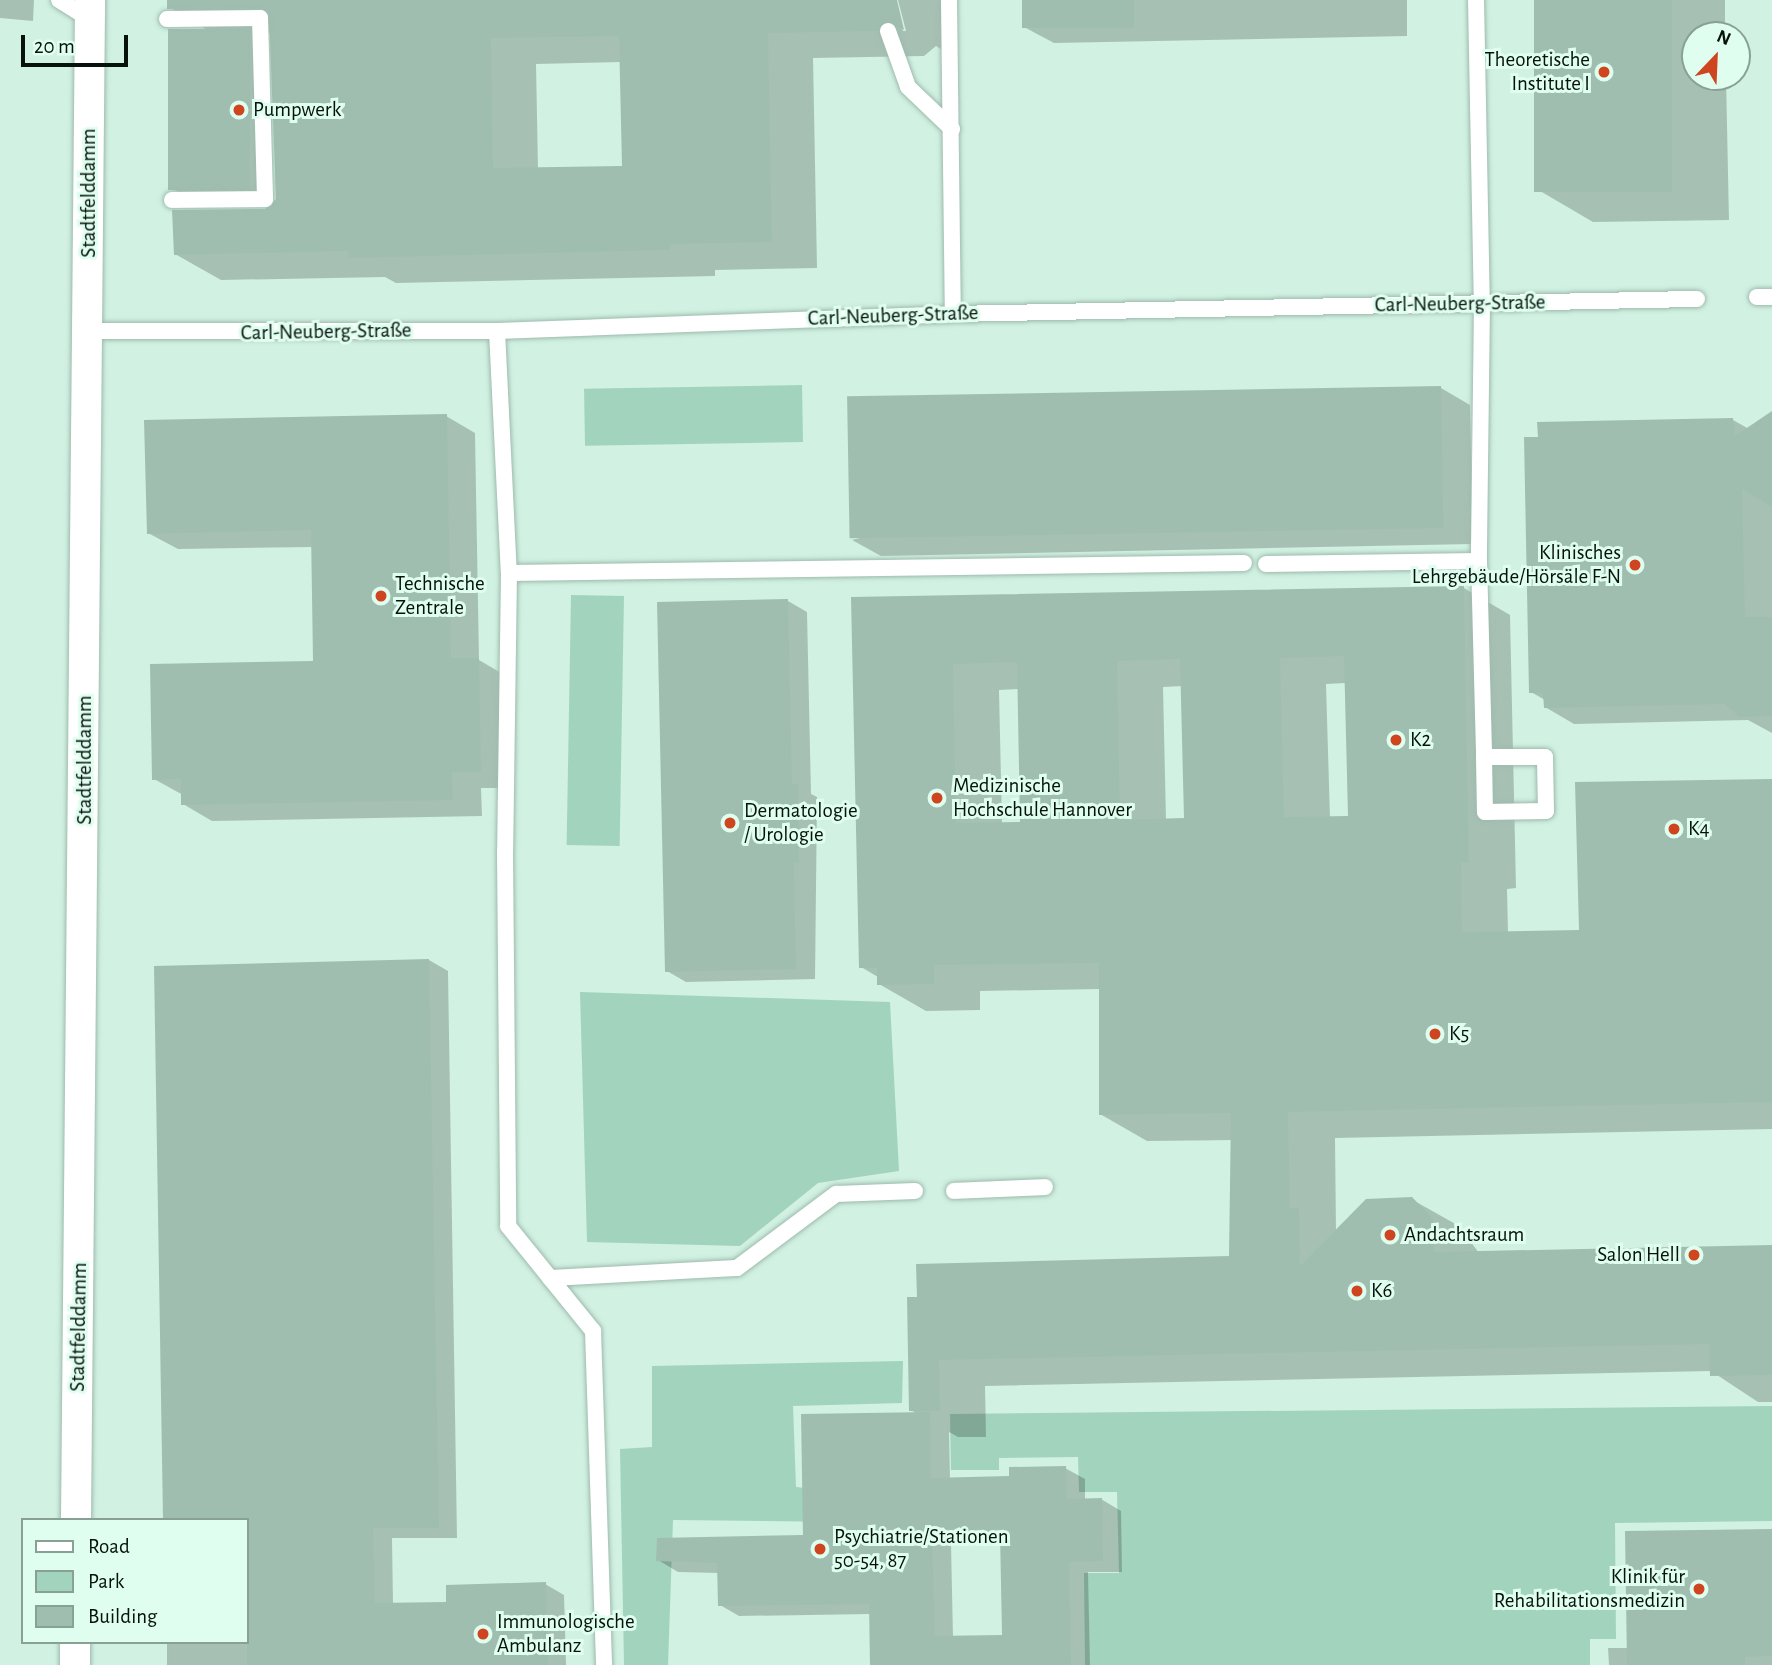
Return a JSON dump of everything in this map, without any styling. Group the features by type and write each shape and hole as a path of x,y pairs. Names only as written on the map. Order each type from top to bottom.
{"street":[{"name":"Stadtfelddamm","path":"76,1518 90,9"},
{"path":"75,1644 75,1665"}],"lane":[{"path":"59,0 90,9"},
{"path":"948,0 953,314"},
{"path":"1476,0 1482,303 1479,561 1485,812 1546,811 1545,757 1484,757"},
{"path":"167,19 260,18 265,200 172,200"},
{"path":"888,31 908,87 952,129"},
{"name":"Carl-Neuberg-Straße","path":"89,331 497,331 953,314 1697,299"},
{"path":"497,331 509,573 505,851 508,1226 593,1331 604,1665"},
{"path":"1266,564 1479,561"},
{"path":"509,573 1244,563"},
{"path":"954,1191 1045,1187"},
{"path":"550,1278 737,1268 836,1194 915,1191"}],"green space":[{"path":"802,385 803,442 585,446 584,389"},
{"path":"571,595 624,596 620,846 567,845"},
{"path":"580,992 890,1002 899,1171 818,1183 740,1246 587,1242"},
{"path":"903,1361 902,1403 793,1406 796,1487 841,1492 847,1522 673,1520 668,1665 624,1665 620,1449 652,1447 652,1366"},
{"path":"1772,1406 1772,1521 1615,1523 1616,1639 1590,1639 1590,1665 1085,1665 1084,1573 1119,1573 1117,1492 1079,1492 1078,1457 999,1458 999,1470 951,1470 950,1414"}],"building":[{"path":"167,0 897,0 904,30 889,21 878,31 768,33 772,242 670,244 670,250 349,258 348,251 174,255 172,210 265,209 276,199 269,13 260,8 167,9","holes":["619,36 622,166 493,168 491,38"]},
{"path":"1022,0 1134,0 1134,28 1022,28"},
{"name":"Theoretische Institute I","path":"1534,0 1672,0 1672,192 1534,192"},
{"path":"168,29 250,29 250,190 168,190"},
{"path":"1441,386 1443,528 850,538 847,396"},
{"name":"Klinisches Lehrgebäude/Hörsäle F-N","path":"1772,411 1772,507 1742,489 1745,617 1772,617 1772,716 1739,717 1725,704 1544,708 1543,693 1529,693 1524,437 1538,437 1537,422 1733,418 1735,436"},
{"name":"Technische Zentrale","path":"447,414 451,658 479,658 481,772 452,772 453,800 181,805 181,779 152,780 150,664 313,661 311,530 147,534 144,420"},
{"path":"1464,586 1469,862 1461,863 1462,932 1579,930 1575,782 1772,779 1772,1102 1288,1112 1290,1208 1299,1208 1300,1266 1366,1199 1412,1197 1433,1219 1434,1252 1772,1245 1772,1375 1710,1376 1709,1344 939,1360 940,1411 909,1411 907,1297 917,1297 916,1264 1229,1256 1231,1113 1099,1115 1099,963 934,965 934,984 877,985 877,968 859,968 851,597","holes":["1344,656 1348,816 1284,817 1280,658","1180,659 1184,818 1120,820 1117,661","1017,662 1020,822 956,823 953,664"]},
{"name":"Dermatologie / Urologie","path":"788,599 792,784 798,784 799,862 794,863 796,969 665,972 657,602"},
{"path":"429,959 439,1528 373,1528 375,1603 446,1602 446,1585 546,1582 548,1665 247,1665 248,1518 163,1518 154,966"},
{"name":"Psychiatrie/Stationen 50-54, 87","path":"930,1412 931,1478 1009,1476 1009,1467 1066,1466 1067,1499 1102,1498 1103,1561 1069,1562 1071,1665 870,1665 869,1604 718,1606 717,1563 656,1561 657,1538 803,1535 801,1414","holes":["1000,1533 1002,1635 935,1636 932,1534"]},
{"name":"Klinik für Rehabilitationsmedizin","path":"1772,1529 1772,1656 1745,1657 1745,1665 1627,1665 1625,1531"}],"place":[{"name":"Theoretische Institute I","path":"1604,72"},
{"name":"Pumpwerk","path":"239,110"},
{"name":"Klinisches Lehrgebäude/Hörsäle F-N","path":"1635,565"},
{"name":"Technische Zentrale","path":"381,596"},
{"name":"K2","path":"1396,740"},
{"name":"Medizinische Hochschule Hannover","path":"937,798"},
{"name":"Dermatologie / Urologie","path":"730,823"},
{"name":"K4","path":"1674,829"},
{"name":"K5","path":"1435,1034"},
{"name":"Andachtsraum","path":"1390,1235"},
{"name":"Salon Hell","path":"1694,1255"},
{"name":"K6","path":"1357,1291"},
{"name":"Psychiatrie/Stationen 50-54, 87","path":"820,1549"},
{"name":"Klinik für Rehabilitationsmedizin","path":"1699,1589"},
{"name":"Immunologische Ambulanz","path":"483,1634"}]}
